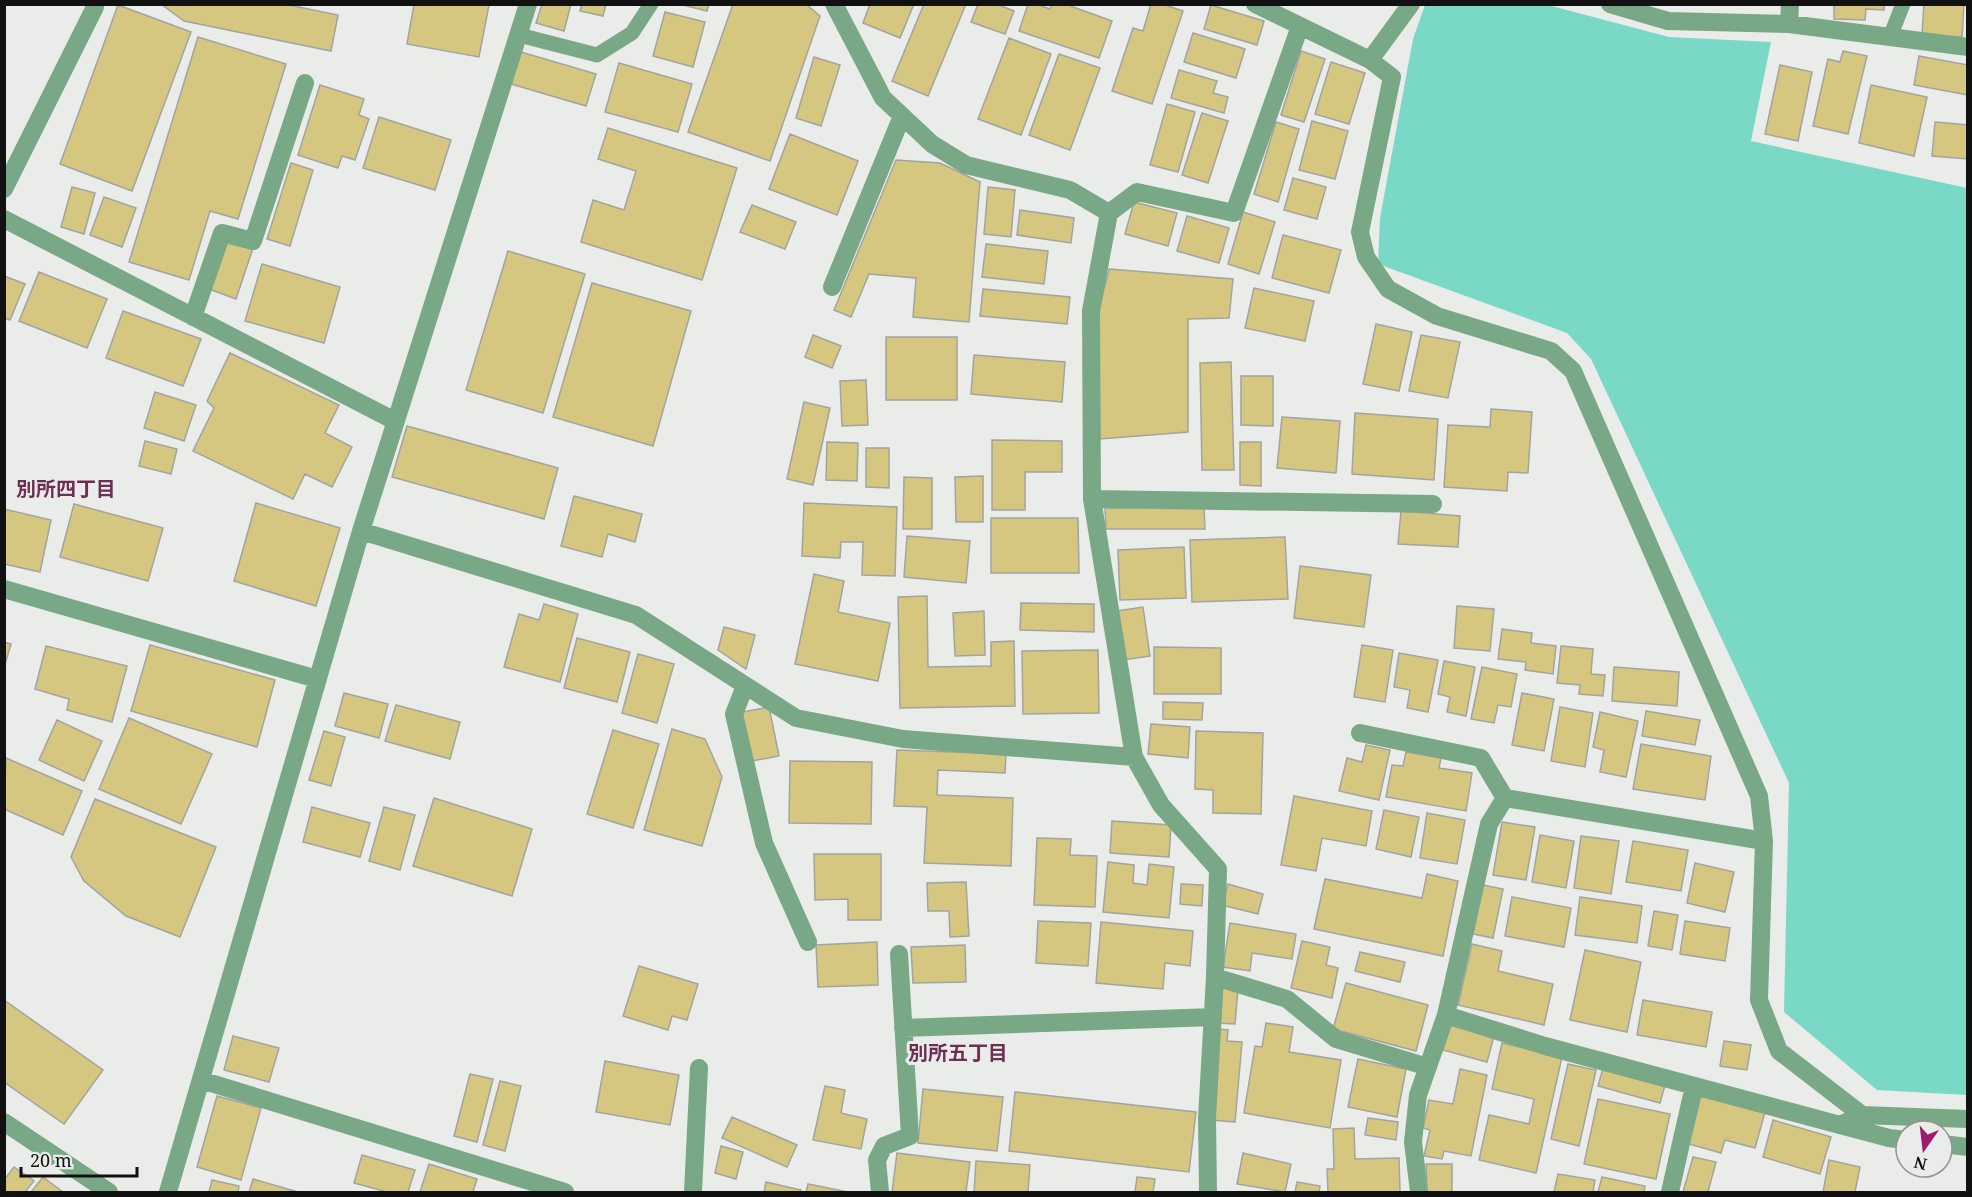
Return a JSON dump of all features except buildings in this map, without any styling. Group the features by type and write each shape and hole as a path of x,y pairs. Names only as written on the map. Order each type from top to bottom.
{"street":[{"path":"168,1192 360,531 528,4"},
{"path":"834,4 883,98 932,144 966,165 1070,190 1108,213"},
{"path":"1255,4 1370,60 1392,77 1360,231 1366,257 1388,289 1437,316 1551,351 1573,371 1759,796 1764,841 1759,1000 1779,1051 1862,1115"},
{"path":"1370,60 1411,4"},
{"path":"1610,4 1668,21 1789,24 1968,47"},
{"path":"1789,24 1790,4"},
{"path":"4,189 95,8"},
{"path":"1208,1192 1207,1118 1218,869 1161,805 1134,757 1092,499 1091,311 1108,213 1137,192 1234,213 1300,26"},
{"path":"194,317 222,233 253,241 305,83"},
{"path":"832,287 902,116"},
{"path":"4,219 395,421"},
{"path":"1092,499 1434,504"},
{"path":"360,531 636,615 796,718 903,740 1134,757"},
{"path":"4,590 317,679"},
{"path":"745,686 734,714 764,843 808,942"},
{"path":"1360,733 1481,758 1505,798 1764,841"},
{"path":"1419,1192 1413,1142 1418,1095 1446,1015 1489,824 1505,798"},
{"path":"880,1192 878,1160 884,1146 910,1136 899,954"},
{"path":"1215,976 1287,999 1336,1040 1428,1067"},
{"path":"1446,1015 1545,1046 1894,1139"},
{"path":"903,1028 1213,1017"},
{"path":"693,1192 699,1068"},
{"path":"201,1080 511,1184 565,1192"},
{"path":"1670,1192 1694,1086"},
{"path":"1840,1125 1862,1115 1968,1119"},
{"path":"4,1122 109,1192"}],"lane":[{"path":"519,35 597,55 632,33 651,4"},
{"path":"1890,37 1903,4"}],"shaded area":[{"path":"1425,5 1548,5 1669,37 1771,42 1751,141 1967,188 1967,1095 1877,1090 1784,1012 1789,783 1591,359 1567,333 1378,264 1380,218 1413,39"}],"district":[{"name":"別所四丁目","path":"66,489"},
{"name":"別所五丁目","path":"958,1053"}]}
